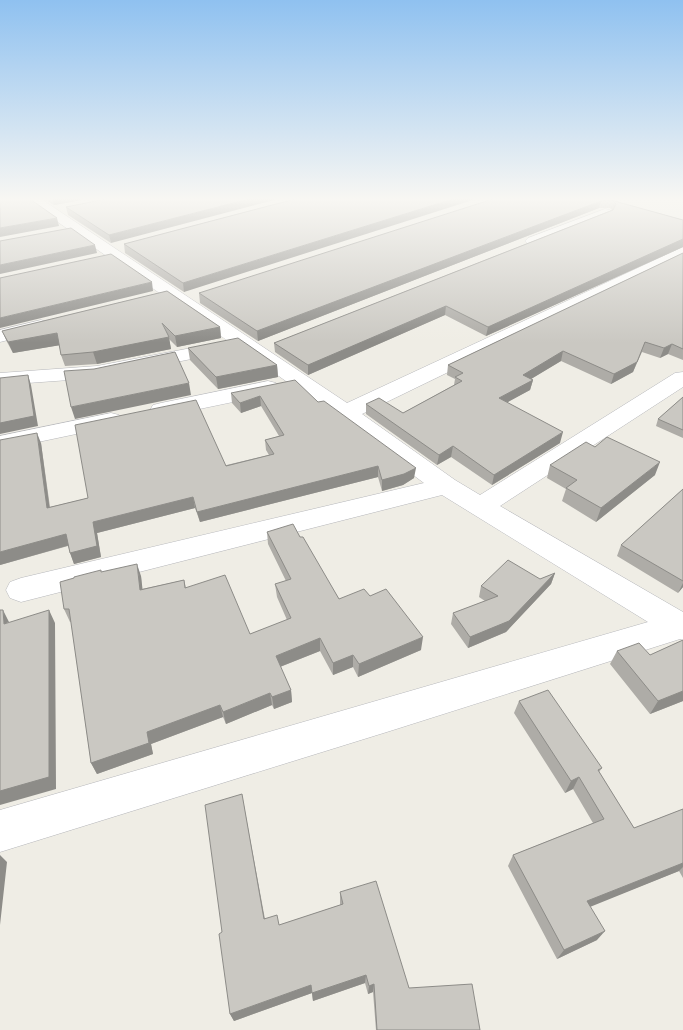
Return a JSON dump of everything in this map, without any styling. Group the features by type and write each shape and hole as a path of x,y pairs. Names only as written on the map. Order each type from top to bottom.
{"street":[{"path":"103,247 176,297 257,346 301,381 446,486 624,594 681,626"},
{"path":"346,413 683,252"},
{"path":"0,336 57,322"},
{"path":"0,379 97,372 257,346"},
{"path":"480,507 683,378"},
{"path":"0,443 301,381"},
{"path":"21,590 446,486"},
{"path":"0,831 390,716 681,626"}],"building":[{"path":"0,247 85,247 0,265"},
{"path":"129,247 298,247 183,283"},
{"path":"343,247 479,247 257,331 199,293"},
{"path":"519,247 665,247 488,327 446,306 308,365 274,343"},
{"path":"683,253 683,349 672,344 664,348 645,342 637,362 614,374 563,351 523,375 533,380 499,398 563,432 494,475 453,446 439,455 366,404 379,398 403,413 462,381 455,377 463,373 448,365"},
{"path":"111,254 152,282 0,318 0,278"},
{"path":"167,291 220,327 175,336 162,323 169,337 93,352 61,355 57,333 8,342 2,331"},
{"path":"238,338 277,365 216,377 188,348"},
{"path":"175,352 189,383 71,407 64,371 94,369"},
{"path":"28,375 34,416 0,423 0,378"},
{"path":"295,380 318,402 324,401 416,468 404,474 382,480 378,466 197,512 193,497 93,522 97,546 70,553 66,534 0,552 0,440 37,433 47,508 88,498 75,425 196,400 226,466 274,454 265,440 284,435 260,396 240,403 231,393"},
{"path":"683,397 683,430 658,419"},
{"path":"607,437 660,462 601,508 566,488 577,480 550,465 586,442 595,447"},
{"path":"683,489 683,581 621,545"},
{"path":"293,524 300,537 303,537 339,599 364,589 370,596 386,589 423,637 359,664 353,655 333,663 320,638 276,656 291,690 272,697 270,693 223,712 220,705 147,732 149,743 91,763 69,609 64,609 60,582 101,570 101,572 137,564 140,590 184,580 185,588 225,575 250,634 291,618 275,584 291,579 267,532"},
{"path":"508,560 540,579 555,573 509,621 470,637 453,613 498,596 481,586"},
{"path":"0,610 3,610 4,624 49,610 49,777 0,791"},
{"path":"683,640 683,691 658,701 617,651 639,643 650,655"},
{"path":"548,690 602,768 598,770 634,828 683,809 683,863 587,901 605,931 564,950 513,855 604,819 579,777 571,781 519,701"},
{"path":"242,794 264,919 277,915 279,925 343,904 340,892 376,881 409,988 472,984 480,1030 377,1030 374,984 369,986 366,975 312,993 311,985 230,1014 219,934 222,932 205,805"}]}
